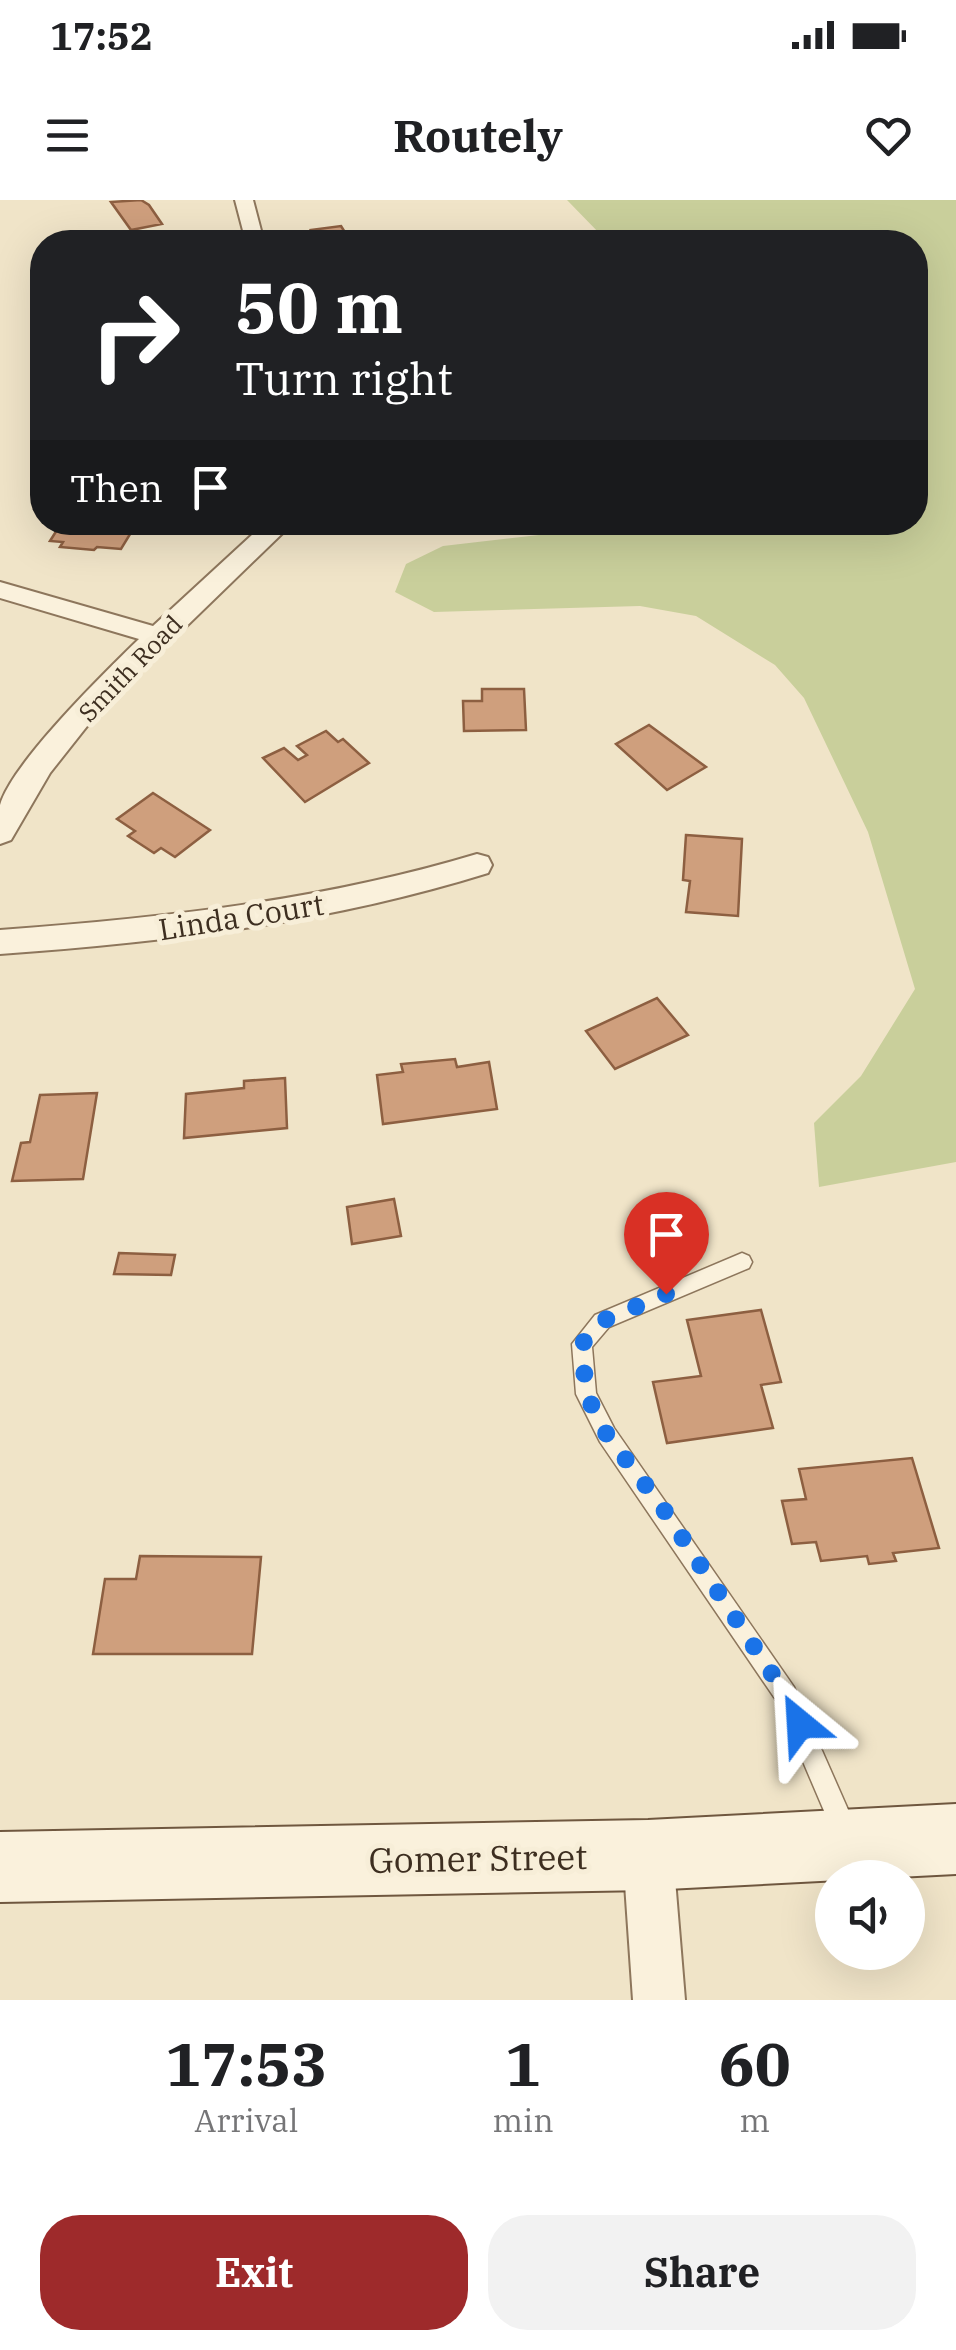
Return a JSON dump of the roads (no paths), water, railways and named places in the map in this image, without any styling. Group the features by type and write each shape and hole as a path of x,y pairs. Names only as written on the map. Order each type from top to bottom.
{"street":[{"path":"244,200 252,230"},
{"name":"Smith Road","path":"0,833 17,796 157,636 268,535"},
{"path":"0,590 157,636"},
{"name":"Linda Court","path":"0,942 238,920 420,884 477,865"},
{"name":"Gomer Street","path":"0,1867 648,1855 956,1839"},
{"path":"648,1855 658,2000"}],"lane":[{"path":"742,1262 602,1321 582,1344 586,1394 607,1435 660,1504 786,1695 851,1844"}]}
